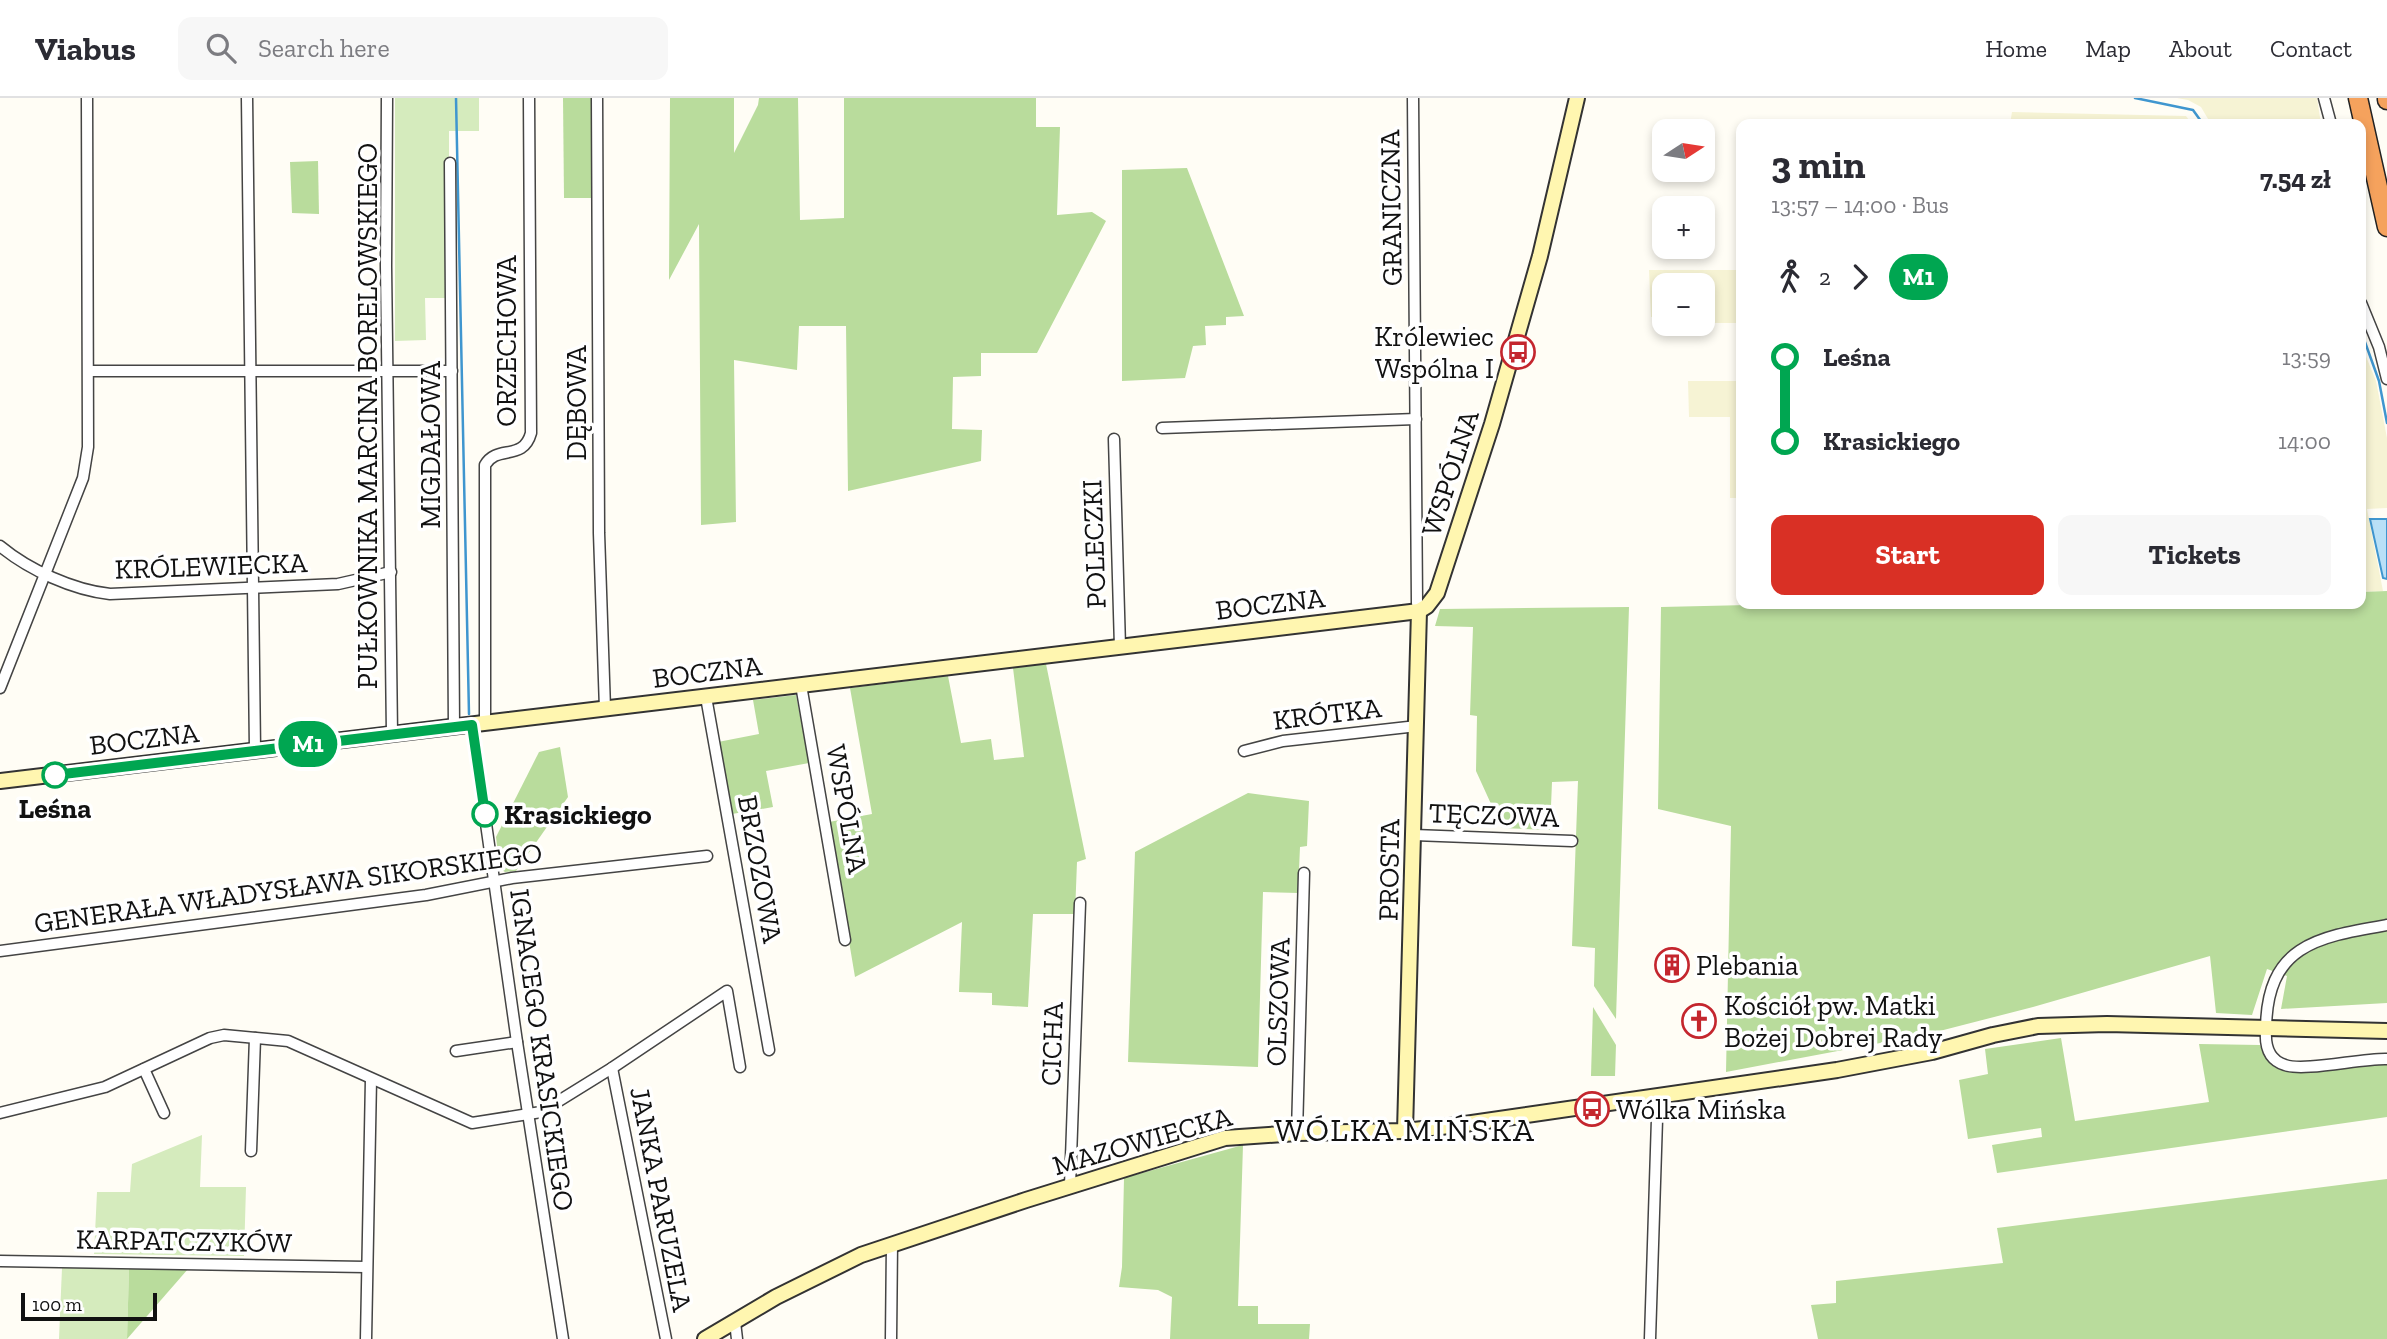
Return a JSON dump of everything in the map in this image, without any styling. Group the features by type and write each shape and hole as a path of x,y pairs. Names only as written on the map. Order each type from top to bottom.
{"highway":[{"path":"2358,98 2363,119"},
{"path":"2366,133 2387,226"}],"street":[{"path":"0,688 6,667 83,478 89,437 87,98"},
{"path":"247,98 255,750"},
{"name":"PUŁKOWNIKA MARCINA BORELOWSKIEGO","path":"387,98 386,266 392,734"},
{"name":"ORZECHOWA","path":"479,724 485,465 494,455 519,450 525,446 531,433 529,98"},
{"name":"DĘBOWA","path":"597,98 599,533 605,709"},
{"name":"GRANICZNA","path":"1413,98 1419,611"},
{"name":"WSPÓLNA","path":"1419,611 1427,607 1437,593 1492,424 1540,256 1577,98"},
{"path":"2324,98 2330,119"},
{"name":"MIGDAŁOWA","path":"450,163 454,727"},
{"path":"2366,315 2379,347 2387,379"},
{"path":"89,371 453,371"},
{"path":"1162,428 1416,419"},
{"name":"POLECZKI","path":"1114,439 1120,647"},
{"name":"KRÓLEWIECKA","path":"0,546 15,559 46,573 89,591 110,594 338,583 391,572"},
{"name":"BOCZNA","path":"0,781 1419,611"},
{"name":"PROSTA","path":"1405,1130 1419,611"},
{"name":"WSPÓLNA","path":"801,685 845,940"},
{"name":"BRZOZOWA","path":"705,696 769,1050"},
{"name":"IGNACEGO KRASICKIEGO","path":"479,724 495,881 517,1042 564,1339"},
{"name":"KRÓTKA","path":"1244,751 1283,740 1416,726"},
{"name":"TĘCZOWA","path":"1414,835 1572,841"},
{"name":"GENERAŁA WŁADYSŁAWA SIKORSKIEGO","path":"0,951 426,895 495,881 706,856"},
{"name":"OLSZOWA","path":"1297,1133 1304,873"},
{"name":"CICHA","path":"1070,1186 1080,903"},
{"path":"2387,925 2318,940 2293,956 2279,972 2270,993 2266,1028 2266,1042 2271,1055 2286,1066 2302,1067 2387,1059"},
{"path":"0,1113 90,1091 210,1038 224,1035 288,1041 472,1123 541,1112 727,991 740,1067"},
{"name":"MAZOWIECKA","path":"705,1339 776,1297 861,1255 1225,1138 1405,1130 1654,1097 1886,1062 2038,1026 2107,1024 2387,1031"},
{"path":"251,1152 255,1038"},
{"path":"456,1051 517,1042"},
{"name":"JANKA PARUZELA","path":"612,1068 666,1339"},
{"path":"144,1069 164,1113"},
{"path":"366,1339 371,1079"},
{"path":"1650,1339 1657,1119 1654,1097"},
{"path":"891,1339 892,1244"},
{"name":"KARPATCZYKÓW","path":"0,1261 366,1267"},
{"path":"735,1322 737,1339"}],"shaded area":[{"path":"2177,98 2317,98 2320,119 2208,119 2201,107"},
{"path":"2012,112 2186,116 2188,119 2011,119"},
{"path":"1649,270 1736,270 1736,323 1715,323 1715,273 1652,273 1652,317"},
{"path":"2366,356 2376,381 2387,438 2387,508 2367,509 2383,591 2366,592"},
{"path":"1688,381 1736,381 1736,498 1730,498 1730,417 1689,417"}],"green space":[{"path":"395,98 479,98 479,131 449,131 449,298 425,298 426,340 395,341"},
{"path":"563,98 591,98 592,198 564,198"},
{"path":"670,98 734,98 734,153 759,98 798,98 800,220 844,218 844,98 1036,98 1036,127 1060,127 1057,215 1092,212 1106,221 1037,353 981,353 981,376 953,377 952,429 982,430 981,461 848,491 846,326 799,326 797,370 734,360 736,522 701,525 699,224 669,280"},
{"path":"318,161 319,214 292,213 290,162"},
{"path":"1187,168 1244,316 1226,317 1226,325 1205,326 1206,345 1193,346 1185,378 1122,381 1122,170"},
{"path":"2387,591 2387,1003 2281,1009 2287,976 2267,969 2252,1015 2216,1013 2210,956 1928,1034 1726,1072 1731,826 1658,809 1661,607 2366,609 2366,592"},
{"path":"1629,607 1616,1019 1594,986 1595,948 1572,946 1578,781 1552,782 1550,830 1502,828 1476,771 1477,716 1470,715 1473,627 1435,626 1440,609"},
{"path":"1046,664 1086,859 1077,862 1075,914 1033,914 1028,1007 992,1005 992,993 959,992 962,922 855,977 829,822 872,814 850,688 948,676 961,743 991,739 994,760 1024,757 1013,668"},
{"path":"796,695 809,763 766,771 773,807 732,814 718,742 759,734 753,700"},
{"path":"560,747 568,797 516,871 505,872 500,869 496,837 539,752"},
{"path":"1248,793 1309,801 1307,846 1300,847 1298,893 1263,892 1258,1067 1128,1062 1135,852"},
{"path":"1593,1007 1616,1045 1615,1076 1591,1076"},
{"path":"2061,1038 2075,1121 2209,1102 2199,1044 2260,1045 2271,1063 2288,1071 2387,1061 2387,1117 1997,1173 1992,1145 2042,1137 2041,1128 1968,1139 1959,1080 1988,1074 1985,1049"},
{"path":"202,1135 200,1187 246,1187 244,1256 94,1254 97,1192 130,1192 132,1164"},
{"path":"1243,1145 1238,1306 1258,1306 1258,1324 1310,1324 1309,1339 1170,1339 1172,1297 1158,1290 1119,1287 1124,1178"},
{"path":"2387,1179 2387,1339 1818,1339 1811,1305 1836,1303 1836,1281 2003,1263 1997,1228"},
{"path":"62,1268 129,1269 127,1339 59,1339"},
{"path":"129,1269 188,1269 127,1339"}],"water":[{"path":"2370,519 2387,519 2387,579 2383,578"}],"waterway":[{"path":"456,98 469,714"},
{"path":"2135,98 2193,110 2199,119"},
{"path":"2366,345 2379,381 2387,423"}],"bus line":[{"name":"M1","path":"55,775 472,725 485,814"}],"place":[{"name":"Królewiec Wspólna I","path":"1518,352"},
{"name":"Leśna","path":"55,775"},
{"name":"Krasickiego","path":"485,814"},
{"name":"Plebania","path":"1672,965"},
{"name":"Kościół pw. Matki Bożej Dobrej Rady","path":"1699,1021"},
{"name":"Wólka Mińska","path":"1592,1109"}],"district":[{"name":"WÓLKA MIŃSKA","path":"1405,1130"}]}
